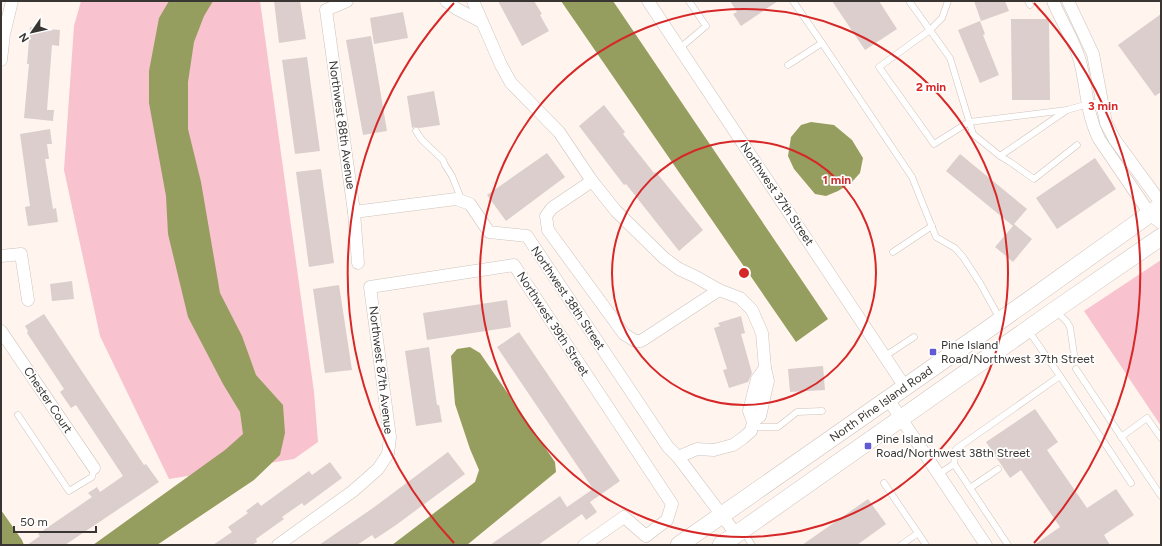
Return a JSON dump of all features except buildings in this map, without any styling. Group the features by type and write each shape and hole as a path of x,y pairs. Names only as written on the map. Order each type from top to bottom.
{"main road":[{"name":"North Pine Island Road","path":"679,545 1158,211"},
{"name":"North Pine Island Road","path":"732,539 901,418 1161,237"}],"street":[{"path":"1,60 4,34 12,1"},
{"name":"Northwest 88th Avenue","path":"347,1 326,10 354,212 358,263"},
{"path":"446,1 457,10 482,22"},
{"path":"473,1 501,65 511,83 559,132 592,181 616,210 664,258 679,269 719,290 740,298 752,310 762,333 765,368 757,378 749,411 753,424 752,431 733,445 714,450 697,449 678,457"},
{"name":"Northwest 37th Street","path":"648,1 905,387"},
{"path":"1053,1 1080,59 1093,126 1099,139 1158,211"},
{"path":"1068,1 1093,54 1106,123 1158,211"},
{"name":"Northwest 38th Street","path":"592,181 552,208 546,216 548,230 624,334 635,342 641,341 719,290"},
{"path":"354,212 456,199 462,201"},
{"name":"Northwest 38th Street","path":"462,201 470,204 489,232 527,236 668,447 678,457 721,515 732,539"},
{"path":"1,256 21,254 28,300"},
{"name":"Northwest 39th Street","path":"370,287 514,265 672,504 667,520 646,536 624,517 584,545"},
{"name":"Northwest 87th Avenue","path":"278,545 353,490 378,469 388,454 390,437 370,287"},
{"name":"Chester Court","path":"1,331 94,468"},
{"path":"888,399 986,545"}],"lane":[{"path":"680,48 706,26 689,1"},
{"path":"793,1 912,177 936,237 955,248 963,257 1001,320"},
{"path":"909,1 950,58 973,134 1000,156 1034,179 1077,145"},
{"path":"948,1 942,18 930,30 879,68 934,144 969,122 1067,110 1101,102"},
{"path":"788,65 822,44"},
{"path":"1000,156 1067,110"},
{"path":"416,131 422,140 443,160 444,165 452,176 462,201"},
{"path":"893,252 932,226"},
{"path":"1055,310 1068,322 1074,354"},
{"path":"1028,330 1131,484"},
{"path":"885,356 914,337"},
{"path":"1076,369 1161,496"},
{"path":"1008,545 954,464 956,449 1060,376"},
{"path":"753,424 778,427 797,412 822,411"},
{"path":"18,415 69,490 92,477 94,468"},
{"path":"1121,437 1147,418 1161,438"},
{"path":"939,474 954,464"},
{"path":"970,488 998,469"},
{"path":"884,484 926,545"},
{"path":"901,545 918,533"},
{"path":"732,539 752,545"}],"shaded area":[{"path":"81,1 260,1 314,392 318,442 294,459 169,479 100,336 64,170 74,26"},
{"path":"169,1 213,1 204,16 194,42 188,82 188,129 201,182 220,293 242,336 256,375 283,405 285,433 280,455 254,480 157,545 93,545 225,450 243,434 240,412 223,384 188,317 168,234 166,196 149,103 149,71 159,18"},
{"path":"561,1 613,1 828,319 796,342"},
{"path":"811,122 834,125 852,140 863,158 860,173 851,183 826,196 815,194 794,169 788,156 791,137 801,125"},
{"path":"1161,260 1161,426 1084,311"},
{"path":"470,347 480,353 555,462 556,472 467,545 392,545 475,482 479,470 470,449 455,404 451,356 457,349"},
{"path":"1,510 22,540 24,545 1,545"}],"place":[{"name":"Pine Island Road/Northwest 37th Street","path":"933,352"},
{"name":"Pine Island Road/Northwest 38th Street","path":"868,446"}]}
